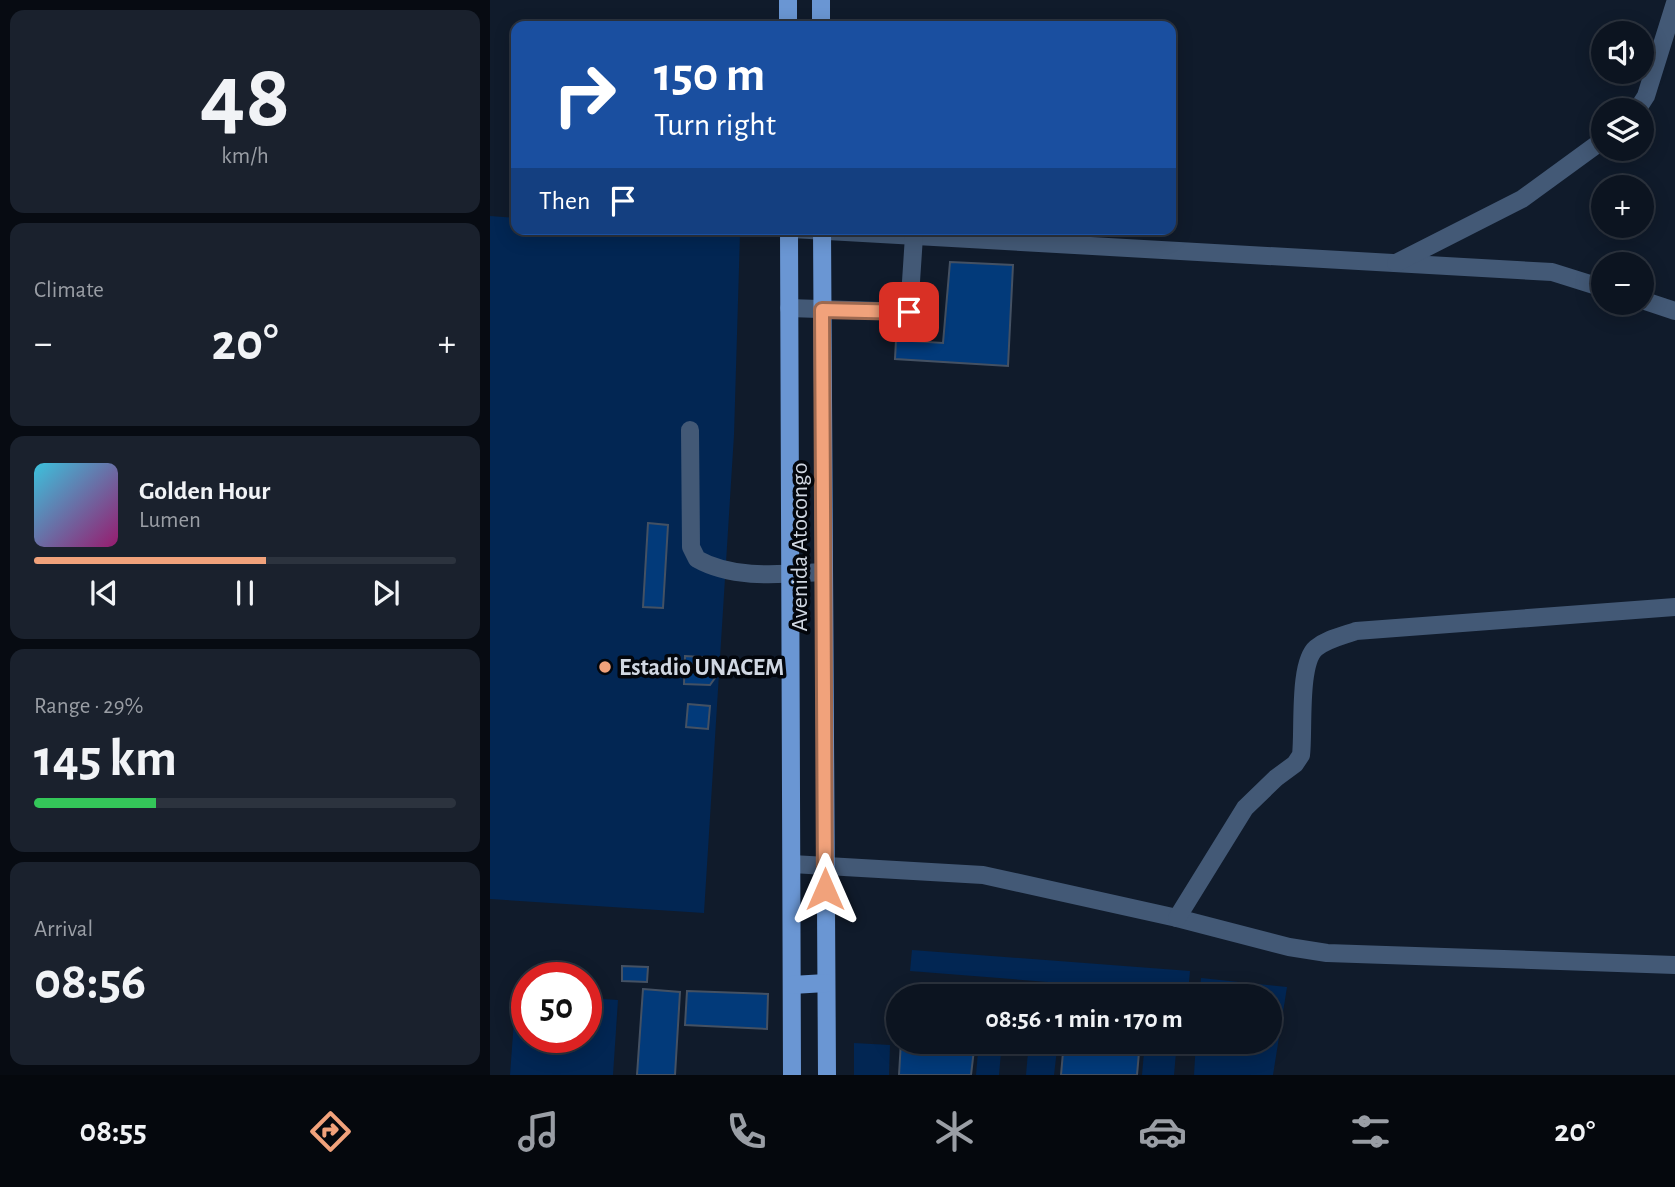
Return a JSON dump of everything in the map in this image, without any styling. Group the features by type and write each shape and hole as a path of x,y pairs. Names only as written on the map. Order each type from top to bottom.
{"main road":[{"path":"788,0 788,21"},
{"path":"821,0 821,21"},
{"name":"Avenida Atocongo","path":"790,235 792,1075"},
{"name":"Avenida Atocongo","path":"822,235 827,1075"},
{"path":"792,810 825,810"},
{"path":"792,985 826,983"}],"lane":[{"path":"1645,98 1675,3"},
{"path":"1396,263 1522,199 1591,149"},
{"path":"899,235 1552,272 1591,284"},
{"path":"789,308 909,312 914,236"},
{"path":"1654,304 1675,311"},
{"path":"690,430 691,547 697,559 727,571 791,574 824,572"},
{"path":"1177,918 1245,808 1295,764 1301,755 1307,662 1316,648 1331,639 1356,631 1675,607"},
{"path":"792,864 983,875 1177,918 1289,947 1327,953 1675,965"}],"shaded area":[{"name":"Estadio UNACEM","path":"490,216 511,218 511,235 740,235 734,435 704,913 490,899"},
{"path":"912,950 1190,971 1189,984 1074,984 910,971"},
{"path":"1201,978 1258,984 1200,984"},
{"path":"1282,986 1287,987 1282,1018"},
{"path":"602,999 618,1000 613,1075 510,1075 512,1053 602,1053"},
{"path":"854,1043 886,1045 886,1054 890,1054 889,1075 854,1075"},
{"path":"978,1054 1001,1054 999,1075 976,1075"},
{"path":"1028,1054 1056,1054 1054,1075 1026,1075"},
{"path":"1144,1054 1176,1054 1174,1075 1142,1075"},
{"path":"1195,1054 1276,1054 1273,1075 1194,1075"}],"building":[{"path":"950,262 1013,265 1008,366 895,359 896,340 943,343"},
{"path":"648,523 668,525 663,608 643,607"},
{"path":"685,656 716,658 715,678 710,685 684,684"},
{"path":"688,704 710,706 708,729 686,727"},
{"path":"622,966 648,967 647,982 622,981"},
{"path":"643,989 680,992 675,1075 637,1075"},
{"path":"687,991 768,994 767,1029 685,1025"},
{"path":"900,1054 973,1054 971,1075 899,1075"},
{"path":"1063,1054 1139,1054 1137,1075 1061,1075"}],"place":[{"name":"Estadio UNACEM","path":"605,667"}],"route":[{"path":"825,889 822,310 909,312"}]}
